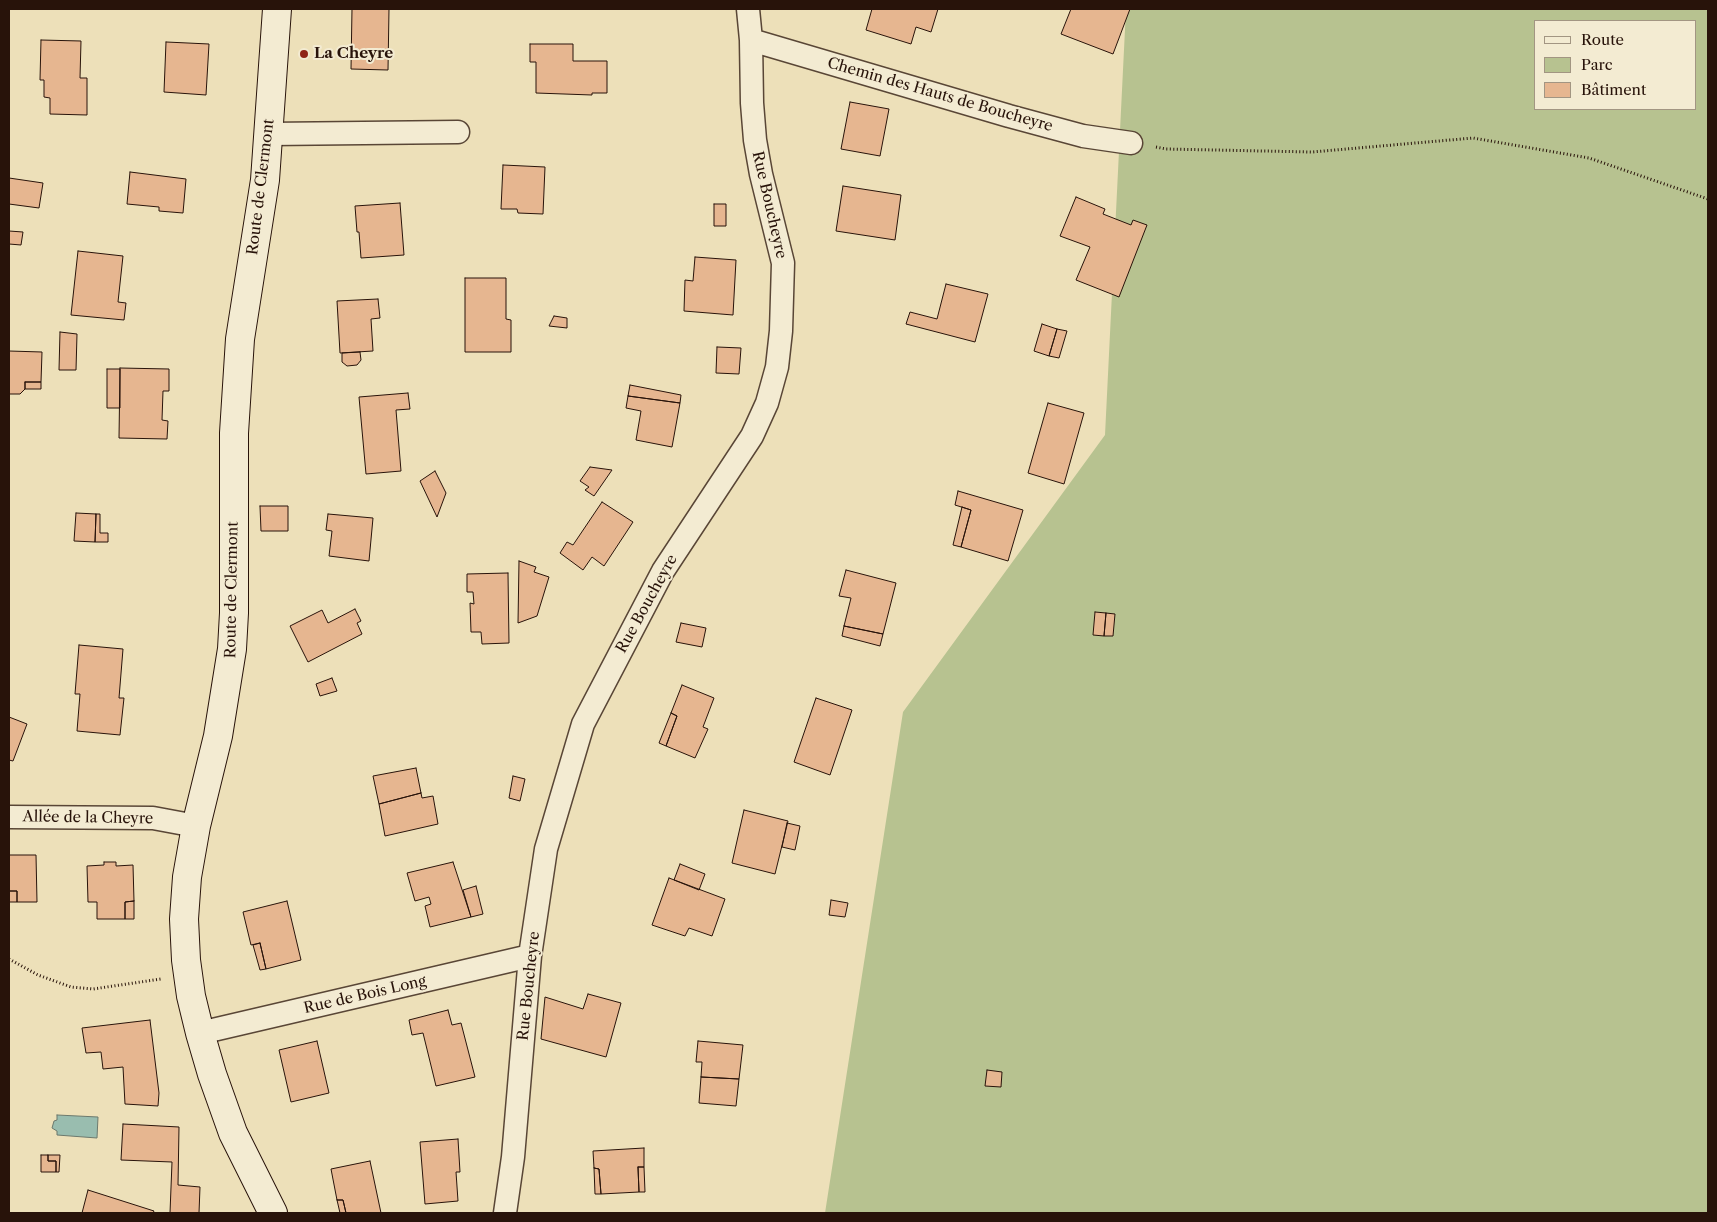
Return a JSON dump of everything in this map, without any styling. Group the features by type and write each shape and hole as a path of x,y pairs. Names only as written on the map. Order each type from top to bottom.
{"street":[{"name":"Route de Clermont","path":"273,1213 246,1162 227,1120 200,1033 188,972 184,919 187,876 196,826 218,736 232,649 234,613 234,433 240,339 265,180 276,9"},
{"name":"Rue Boucheyre","path":"504,1213 513,1158 530,956 546,849 584,724 663,571 752,436 767,403 777,367 781,331 783,262 761,174 755,140 748,9"},
{"name":"Chemin des Hauts de Boucheyre","path":"751,40 1008,116 1083,136 1131,142"},
{"path":"269,134 458,132"},
{"name":"Allée de la Cheyre","path":"9,817 153,818 196,826"},
{"name":"Rue de Bois Long","path":"200,1033 530,956"}],"path":[{"path":"1131,142 1166,149 1312,152 1473,138 1589,158 1708,199"},
{"path":"9,959 46,978 71,987 93,989 155,980 188,972"}],"green space":[{"path":"1126,9 1708,9 1708,1213 825,1213 903,712 1105,435"}],"shaded area":[{"path":"57,1115 98,1117 97,1138 57,1135 57,1131 52,1128 54,1121 57,1120"}],"building":[{"path":"352,9 389,9 388,70 351,69"},
{"path":"872,9 938,9 931,32 916,27 911,44 866,30"},
{"path":"1071,9 1130,9 1113,54 1061,34"},
{"path":"41,40 81,41 80,78 87,78 87,115 50,114 50,98 44,97 44,80 40,80"},
{"path":"166,42 209,44 206,95 164,92"},
{"path":"530,44 573,44 573,61 607,61 607,93 592,93 592,95 536,93 536,62 530,62"},
{"path":"850,102 889,109 880,156 841,149"},
{"path":"503,165 545,167 543,214 518,213 517,209 501,209"},
{"path":"130,172 186,179 183,213 159,211 159,207 127,204"},
{"path":"9,178 43,183 39,208 9,204"},
{"path":"843,186 901,195 895,240 836,231"},
{"path":"1076,197 1105,209 1103,214 1131,225 1133,220 1147,225 1119,297 1076,280 1090,247 1060,236"},
{"path":"400,203 404,255 361,258 355,206"},
{"path":"714,204 726,204 726,226 714,226"},
{"path":"9,231 23,232 21,245 9,244"},
{"path":"78,251 123,256 118,302 126,303 124,320 71,315"},
{"path":"695,257 736,260 733,315 684,311 685,280 693,281"},
{"path":"465,278 506,278 506,319 511,320 511,352 465,352"},
{"path":"946,284 988,294 975,342 906,324 910,312 937,319"},
{"path":"378,299 380,318 371,319 373,351 340,353 337,301"},
{"path":"554,316 567,318 567,328 549,326"},
{"path":"1042,324 1057,329 1049,356 1034,351"},
{"path":"1057,329 1067,331 1059,358 1049,356"},
{"path":"60,332 77,334 76,370 59,370"},
{"path":"717,347 741,348 739,374 716,373"},
{"path":"9,351 42,352 41,382 25,382 25,389 20,394 9,394"},
{"path":"360,352 361,360 357,365 347,366 342,362 342,353"},
{"path":"120,368 169,369 169,391 163,391 162,420 168,421 167,439 119,438"},
{"path":"107,369 120,369 120,408 107,408"},
{"path":"25,382 41,382 41,389 25,389"},
{"path":"630,385 681,395 680,403 628,396"},
{"path":"408,393 410,409 396,410 401,471 366,474 359,397"},
{"path":"628,396 680,403 672,447 636,440 641,411 626,408"},
{"path":"1048,403 1084,413 1064,484 1028,473"},
{"path":"590,467 612,470 594,496 585,490 589,487 580,481"},
{"path":"435,471 446,493 437,517 420,481"},
{"path":"958,491 1023,510 1008,561 961,547 971,510 955,505"},
{"path":"602,502 633,522 604,566 592,557 583,570 560,553 567,542 573,545"},
{"path":"260,506 288,506 288,531 261,531"},
{"path":"962,507 971,510 961,547 953,545"},
{"path":"76,513 96,514 95,542 74,541"},
{"path":"96,514 100,514 100,533 108,533 108,542 95,542"},
{"path":"328,514 373,518 369,561 329,556 332,531 326,530"},
{"path":"519,561 536,567 534,572 549,577 537,616 518,623"},
{"path":"846,570 896,583 883,634 844,626 851,598 839,596"},
{"path":"508,573 509,643 482,644 481,632 471,632 470,603 474,604 473,592 467,592 467,574"},
{"path":"355,609 361,621 357,623 362,634 308,662 290,626 322,610 328,623"},
{"path":"1095,612 1106,613 1104,636 1093,635"},
{"path":"1106,613 1115,614 1113,636 1104,636"},
{"path":"681,623 706,628 702,647 676,642"},
{"path":"844,626 883,634 880,646 842,636"},
{"path":"79,645 123,649 119,698 124,698 120,735 77,731 80,694 75,694"},
{"path":"332,678 337,691 320,696 316,684"},
{"path":"682,685 714,698 703,727 708,729 695,758 666,746 677,716 671,713"},
{"path":"816,698 852,710 830,775 794,762"},
{"path":"671,713 677,716 666,746 659,743"},
{"path":"9,717 27,724 13,761 9,760"},
{"path":"416,768 421,793 379,804 373,776"},
{"path":"513,776 525,779 520,801 509,798"},
{"path":"421,793 422,798 433,796 438,824 385,836 379,804"},
{"path":"744,810 788,821 775,874 732,863"},
{"path":"787,823 800,826 795,850 782,847"},
{"path":"9,855 36,855 37,902 17,902 17,891 9,891"},
{"path":"104,862 116,862 116,866 133,865 134,901 125,902 125,919 97,919 97,902 88,902 87,866 104,865"},
{"path":"453,862 471,917 430,927 425,906 431,904 429,897 415,901 407,873"},
{"path":"680,864 705,874 699,890 674,880"},
{"path":"669,878 725,899 712,936 689,928 685,936 652,925"},
{"path":"476,886 483,914 471,917 463,890"},
{"path":"9,891 17,891 17,902 9,902"},
{"path":"831,900 848,903 845,917 829,915"},
{"path":"134,901 134,919 125,919 125,902"},
{"path":"287,901 301,960 266,969 260,943 251,945 243,912"},
{"path":"260,943 266,969 260,970 253,945"},
{"path":"588,994 621,1003 606,1057 541,1039 545,997 583,1009"},
{"path":"448,1010 452,1025 461,1023 475,1077 436,1086 423,1033 412,1035 409,1020"},
{"path":"150,1020 159,1093 158,1106 125,1104 123,1067 103,1069 101,1052 86,1053 82,1028"},
{"path":"317,1041 329,1093 291,1102 279,1050"},
{"path":"698,1041 743,1045 739,1079 701,1077 702,1062 696,1062"},
{"path":"987,1070 1002,1072 1001,1087 985,1086"},
{"path":"701,1077 739,1079 736,1106 699,1103"},
{"path":"123,1124 179,1127 178,1185 200,1187 199,1213 170,1213 172,1162 121,1160"},
{"path":"458,1139 460,1172 456,1172 458,1201 425,1204 420,1142"},
{"path":"644,1148 644,1167 638,1167 639,1192 601,1194 599,1169 594,1168 593,1151"},
{"path":"41,1155 48,1155 48,1161 56,1161 56,1172 41,1172"},
{"path":"48,1155 60,1155 59,1172 56,1172 56,1161 48,1161"},
{"path":"370,1161 381,1213 346,1213 343,1200 337,1200 331,1169"},
{"path":"638,1167 644,1167 645,1192 639,1192"},
{"path":"594,1168 599,1169 601,1194 595,1194"},
{"path":"88,1190 154,1211 153,1213 82,1213"},
{"path":"337,1200 343,1200 346,1213 340,1213"}],"place":[{"name":"La Cheyre","path":"304,54"}]}
